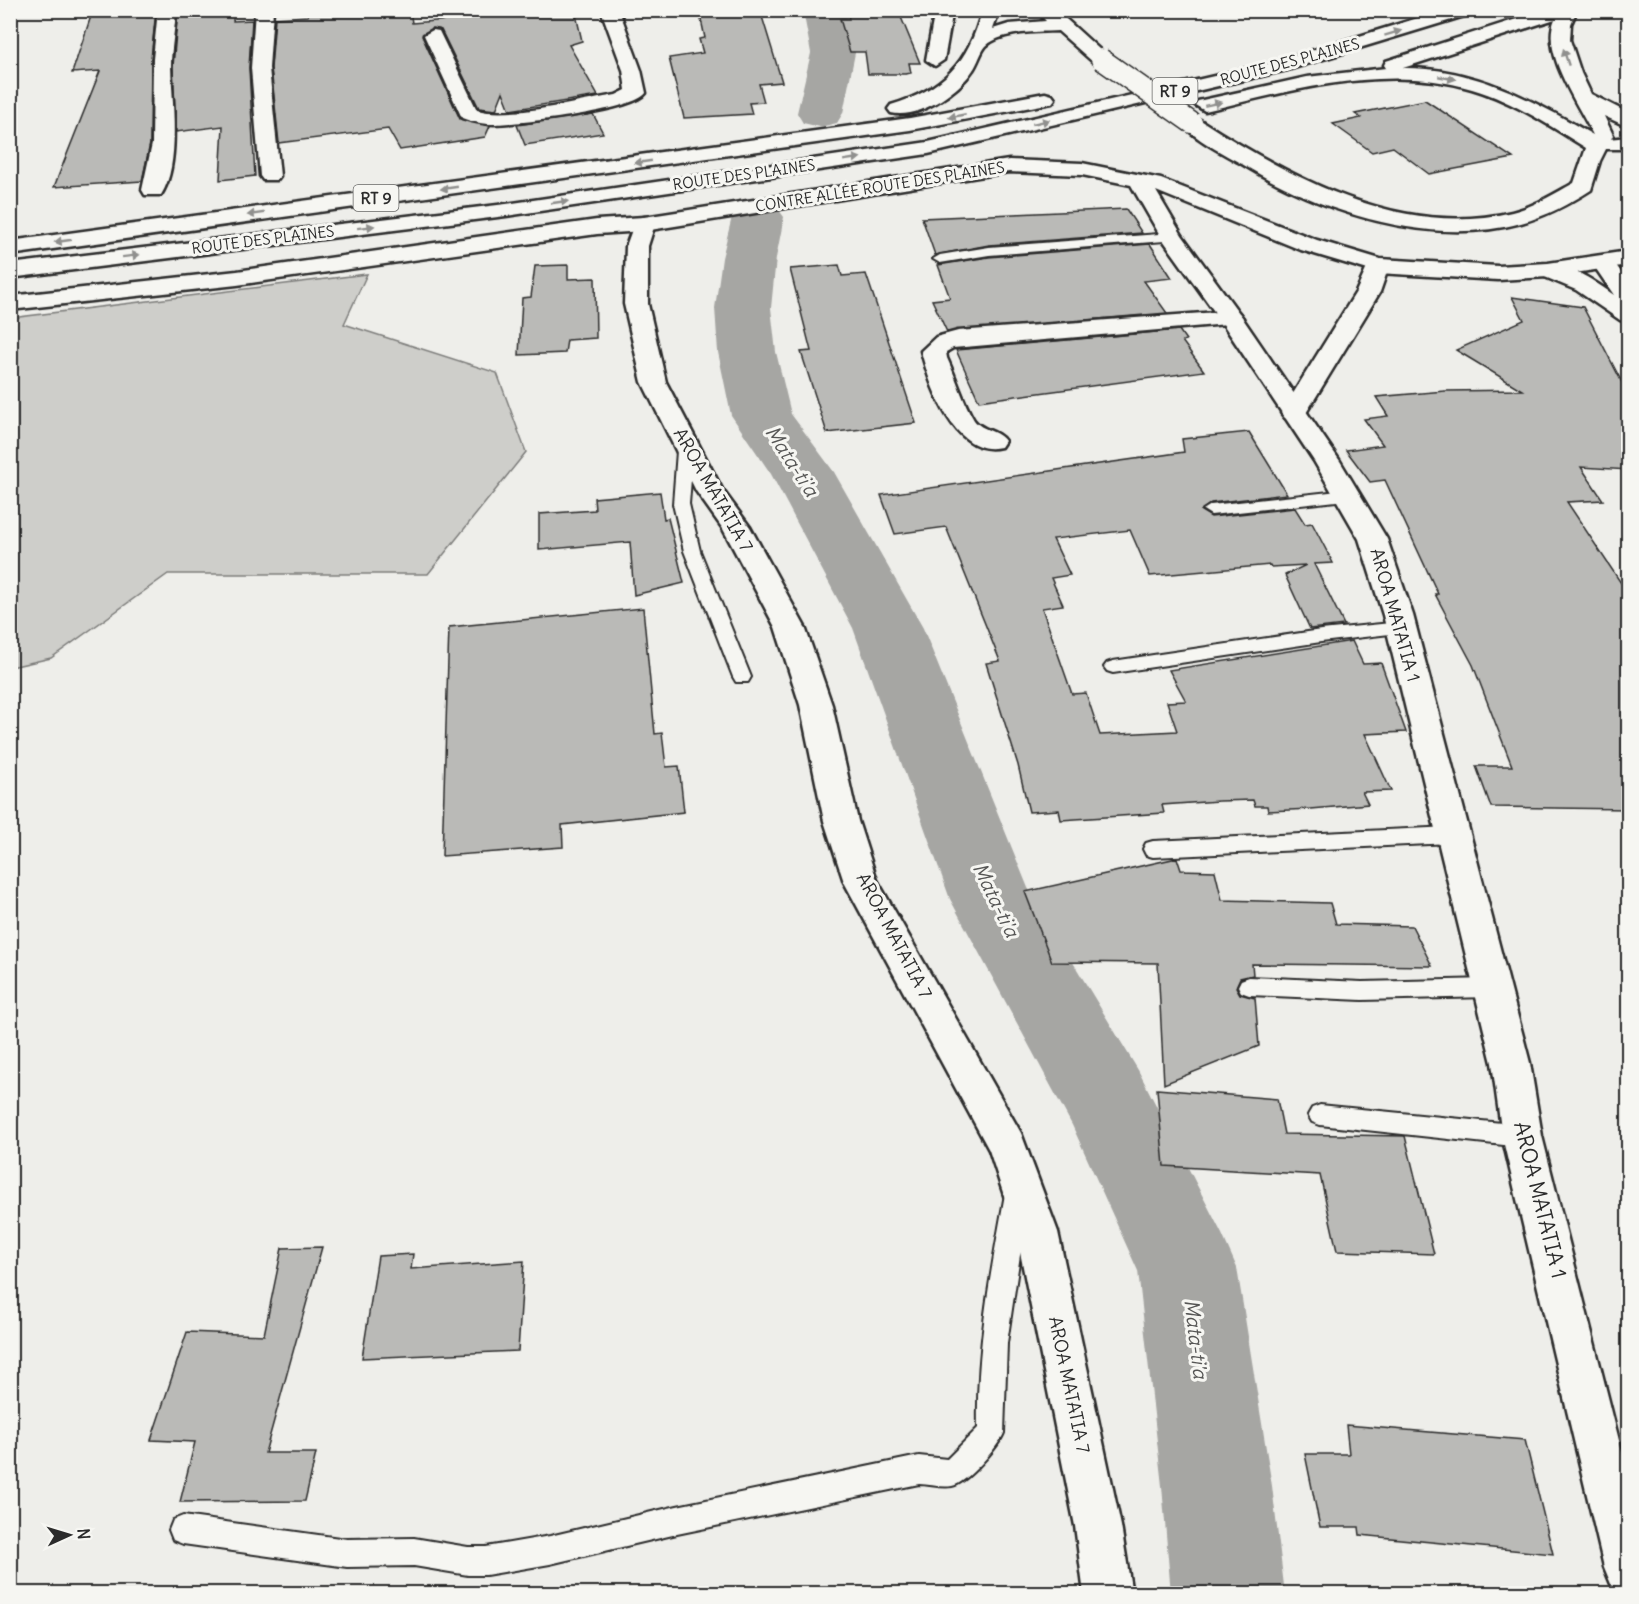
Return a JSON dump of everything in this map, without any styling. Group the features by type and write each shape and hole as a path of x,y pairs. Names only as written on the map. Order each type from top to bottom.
{"main road":[{"path":"153,190 160,159 164,113 162,62 167,10"},
{"path":"264,10 260,68 270,176"},
{"path":"433,35 469,114 478,119 514,117 621,100 636,93 632,70 610,10"},
{"path":"935,60 944,10"},
{"path":"854,127 938,97 961,77 979,42 991,10"},
{"path":"1045,10 1059,25 1101,59 1192,123 1239,154 1296,185 1376,213 1406,220 1460,225 1515,217 1559,204 1584,186 1596,145 1603,135 1574,79 1561,42 1561,29 1567,10"},
{"name":"ROUTE DES PLAINES","path":"1344,27 1402,10"},
{"name":"ROUTE DES PLAINES","path":"10,271 506,210 928,148 1280,66 1465,10"},
{"path":"1147,118 1417,59 1567,10"},
{"path":"979,42 1008,29 1059,25"},
{"path":"1360,73 1417,74 1477,84 1524,103 1596,145 1629,143"},
{"name":"RT 9","path":"1111,86 1155,76"},
{"name":"ROUTE DES PLAINES","path":"10,248 684,157 738,145 854,127 910,124 1067,94"},
{"path":"1585,98 1629,122"},
{"path":"928,148 1026,141 1086,131"},
{"name":"CONTRE ALLÉE ROUTE DES PLAINES","path":"690,216 1009,166 1082,169 1138,179 1171,189 1309,245 1378,266 1485,274 1548,270 1629,258"},
{"name":"AROA MATATIA 1","path":"1138,179 1172,237 1230,318 1348,495 1373,539 1401,628 1451,835 1511,1063 1522,1136 1629,1567"},
{"name":"ROUTE DES PLAINES","path":"10,303 237,278 690,216"},
{"name":"AROA MATATIA 7","path":"644,224 637,246 636,304 654,382 710,491 736,527 790,627 816,705 840,821 861,882 1007,1146 1037,1232 1098,1526 1108,1593"},
{"path":"1603,263 1629,298"},
{"path":"1294,414 1368,292 1378,266"},
{"path":"1548,270 1584,285 1629,315"},
{"path":"992,441 974,434 963,423 935,358 933,351 938,345 953,339 1230,318"}],"lane":[{"path":"940,259 989,250 1172,237"},
{"path":"690,450 685,451 681,504 683,513 692,552 742,677"},
{"path":"1211,510 1348,495"},
{"path":"1113,667 1321,636 1401,628"},
{"path":"1153,849 1451,835"},
{"path":"1249,986 1362,991 1490,988"},
{"path":"1320,1115 1522,1136"},
{"path":"183,1530 347,1553 414,1552 468,1561 486,1561 550,1550 677,1520 919,1470 952,1473 991,1433 989,1400 993,1353 1006,1250 1019,1179"}],"shaded area":[{"path":"367,274 344,324 497,373 526,452 428,574 168,574 51,658 11,667 11,318"}],"building":[{"path":"103,10 156,10 151,59 150,144 142,181 54,187 100,71 72,73 92,13"},
{"path":"178,10 234,10 233,21 252,20 249,68 255,176 220,180 223,126 176,132 173,66"},
{"path":"308,10 410,10 412,23 484,17 482,10 575,10 582,41 569,45 598,96 510,110 503,92 496,110 479,108 441,30 433,28 422,36 460,119 490,126 485,137 400,150 388,129 279,143 271,68 275,18 308,16"},
{"path":"699,10 760,10 782,82 759,84 764,102 749,103 752,114 684,118 669,58 703,53 699,39 705,38"},
{"path":"847,10 898,10 920,63 909,63 911,73 868,74 865,52 850,52 840,19 849,19"},
{"path":"1425,100 1513,158 1429,174 1393,147 1372,152 1333,124 1361,118 1355,114"},
{"path":"593,114 603,133 525,145 517,125"},
{"path":"1126,209 1142,233 989,245 935,255 922,218"},
{"path":"1150,244 1172,278 1144,281 1167,313 947,332 932,300 950,298 938,265 989,257"},
{"path":"568,265 568,279 595,278 596,338 567,340 565,353 519,355 522,298 531,297 535,266"},
{"path":"839,265 842,276 866,274 916,423 827,433 801,352 811,351 790,269"},
{"path":"1512,297 1583,307 1629,396 1629,470 1581,467 1603,500 1567,502 1629,595 1629,809 1491,807 1476,766 1512,766 1473,665 1435,594 1438,594 1385,480 1370,482 1346,450 1383,445 1364,419 1388,416 1376,397 1445,391 1522,390 1456,350 1524,320"},
{"path":"1179,330 1186,340 1182,341 1204,371 979,401 956,350"},
{"path":"1249,432 1287,494 1211,503 1201,511 1211,517 1295,508 1305,524 1312,523 1333,563 1314,564 1344,625 1310,629 1285,575 1306,565 1271,567 1270,565 1150,576 1130,530 1053,539 1070,575 1051,578 1063,605 1042,608 1072,694 1086,693 1100,735 1177,731 1167,702 1186,701 1169,670 1352,641 1363,664 1381,663 1406,732 1365,734 1391,791 1362,792 1368,804 1311,809 1268,811 1267,806 1255,806 1253,800 1162,805 1164,813 1061,820 1059,810 1029,812 1018,765 986,663 1000,661 946,527 895,534 881,495 1184,452 1182,439"},
{"path":"660,492 664,519 668,518 684,583 634,595 630,542 539,550 539,514 595,510 594,498"},
{"path":"643,608 655,734 662,733 666,767 679,766 684,812 562,825 563,847 442,856 449,627"},
{"path":"1177,858 1181,870 1215,871 1222,900 1330,903 1336,924 1412,926 1432,966 1252,964 1253,975 1240,978 1236,987 1240,994 1255,998 1259,1046 1164,1084 1158,963 1052,962 1025,892"},
{"path":"1157,1089 1277,1099 1284,1134 1405,1136 1434,1254 1337,1251 1320,1175 1164,1166"},
{"path":"322,1247 265,1453 316,1453 305,1501 180,1502 195,1442 151,1440 187,1332 264,1335 282,1248"},
{"path":"413,1254 411,1269 524,1261 518,1351 362,1358 378,1256"},
{"path":"1346,1425 1525,1440 1553,1554 1360,1535 1359,1527 1320,1527 1305,1454 1349,1454"}],"waterway":[{"name":"Mata-ti'a","path":"820,113 833,53 824,10"},
{"name":"Mata-ti'a","path":"758,217 749,258 743,308 747,352 761,415 802,472 888,628 991,899 1106,1099 1187,1268 1217,1486 1228,1594"}]}
